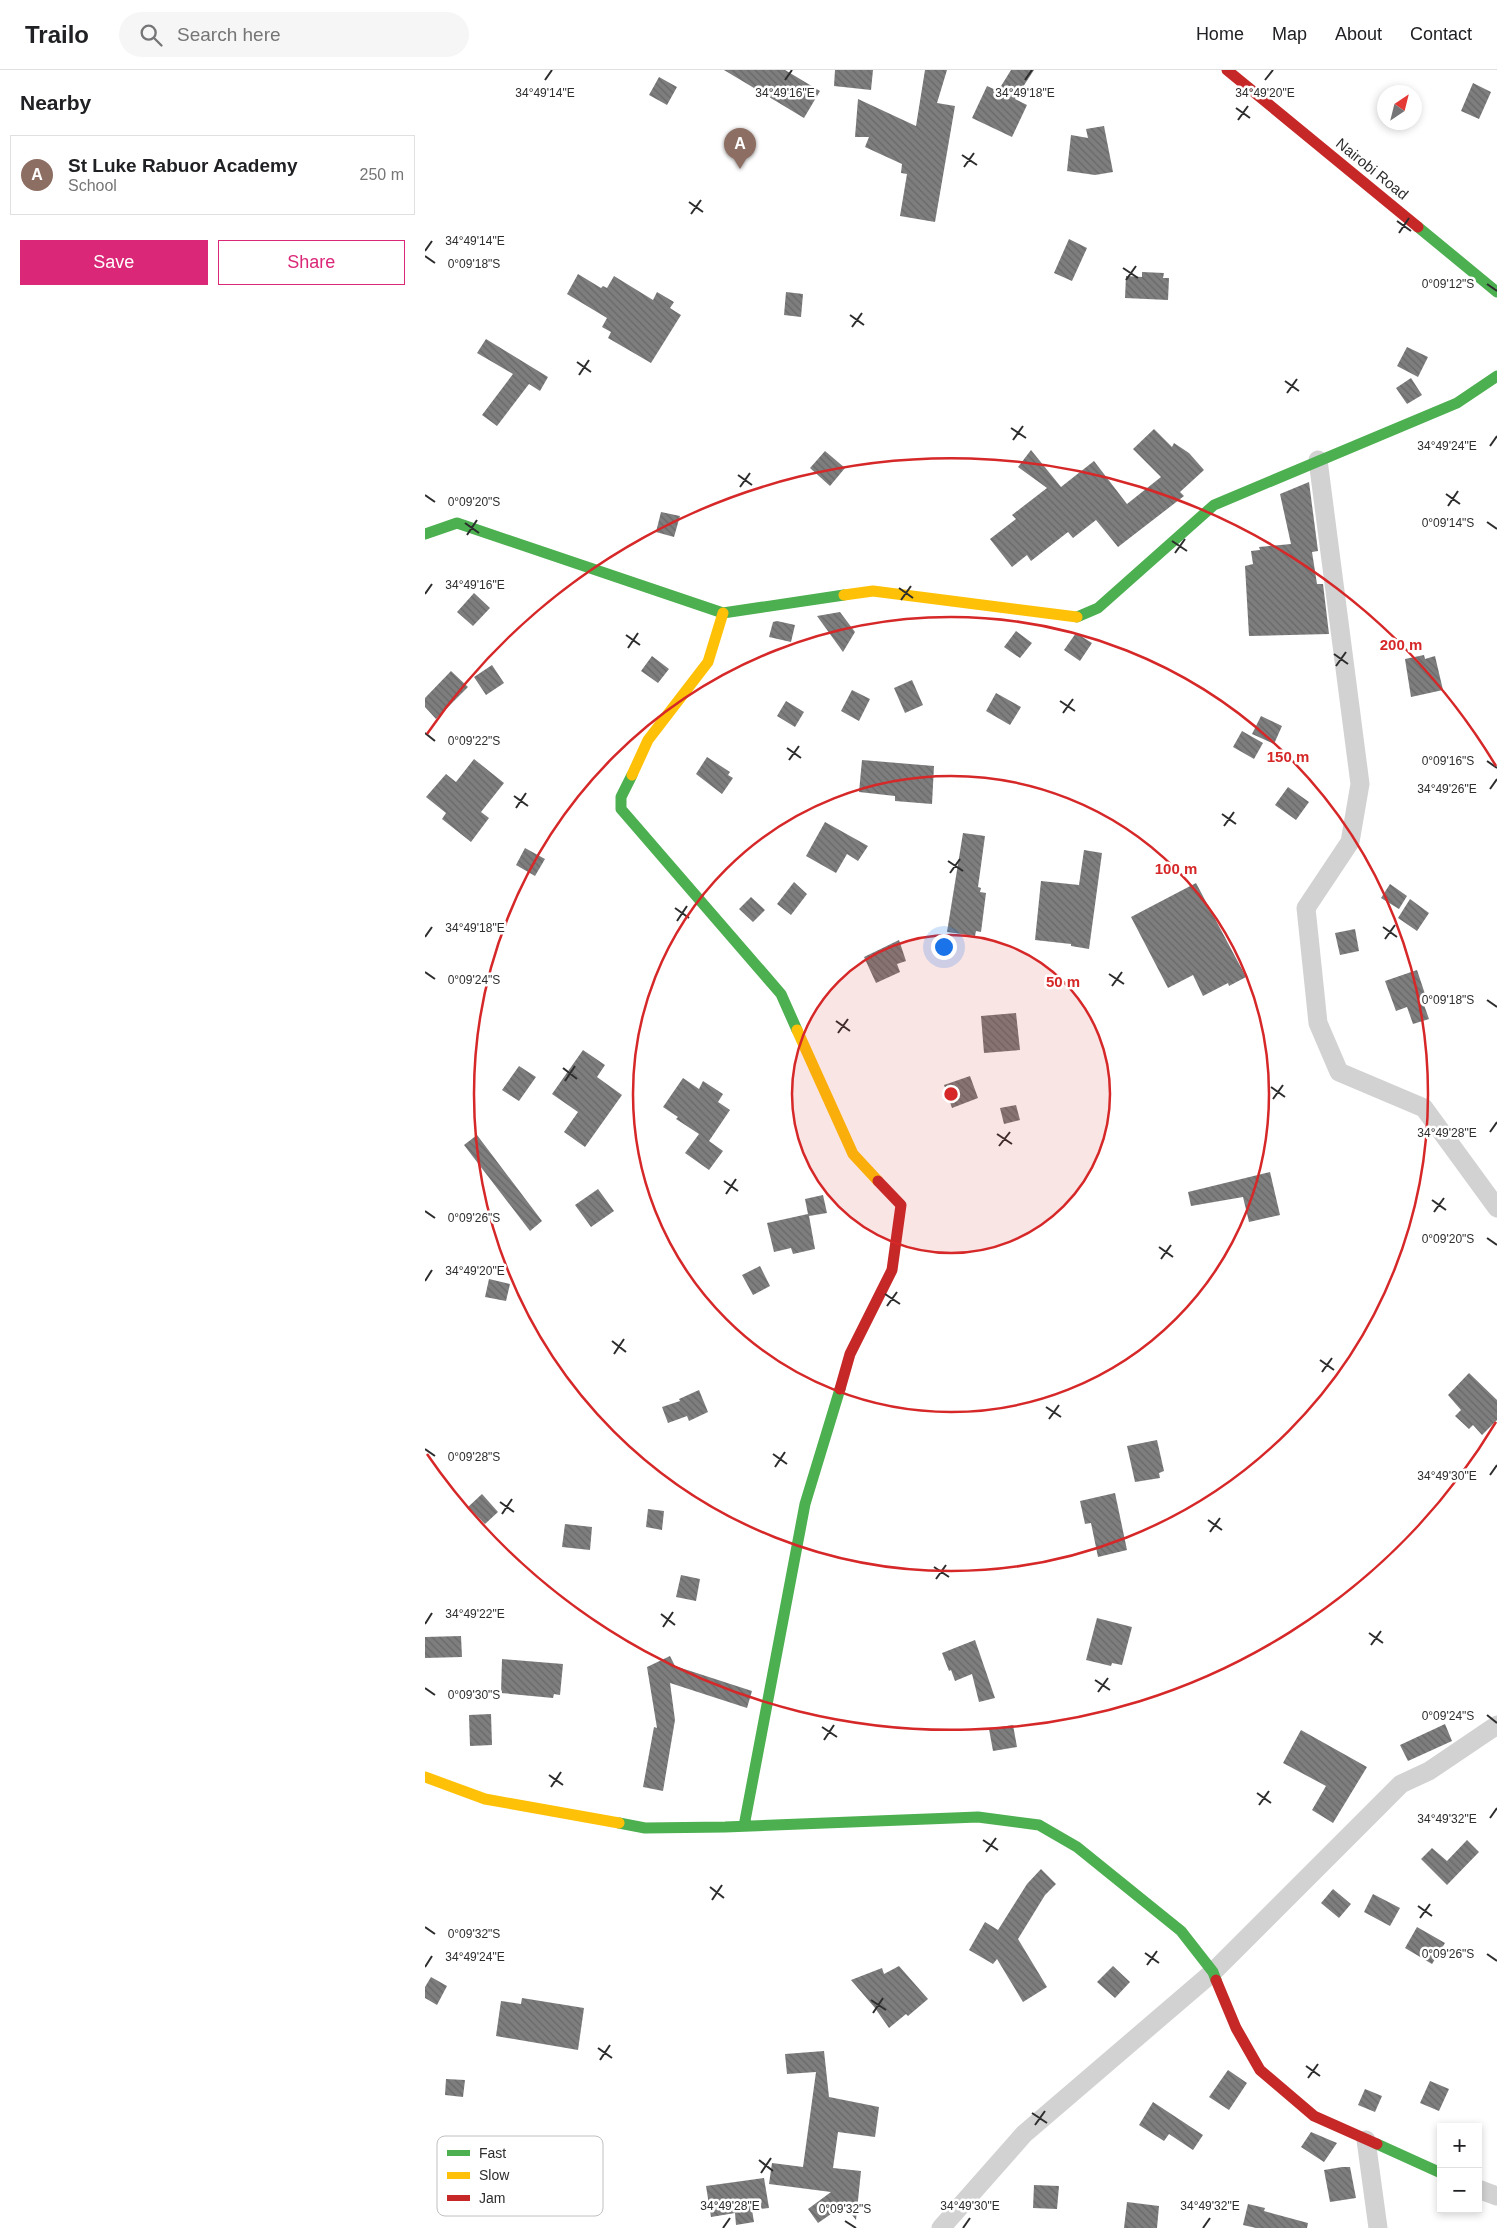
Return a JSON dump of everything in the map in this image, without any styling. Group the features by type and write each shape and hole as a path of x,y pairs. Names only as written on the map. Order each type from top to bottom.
{"main road":[{"name":"Nairobi Road","path":"1227,70 1497,292"},
{"path":"425,534 457,523 723,613 873,592 1078,617 1098,608 1214,505 1457,403 1497,376"},
{"path":"723,613 708,662 648,740 621,797 621,809 781,994 853,1154 901,1205 892,1270 850,1354 805,1504 744,1826"},
{"path":"425,1777 485,1799 645,1828 978,1817 1039,1825 1077,1847 1181,1931 1213,1972 1236,2028 1261,2070 1314,2116 1437,2172"}],"street":[{"path":"1318,460 1360,784 1350,842 1306,908 1318,1023 1339,1072 1424,1108 1497,1208"},
{"path":"941,2228 1024,2134 1213,1972 1401,1784 1429,1771 1497,1725"},
{"path":"1366,2140 1378,2228"},
{"path":"1482,2190 1497,2196"}],"building":[{"path":"724,70 785,70 820,91 804,118"},
{"path":"835,70 873,70 871,90 834,86"},
{"path":"925,70 947,70 937,103 955,106 935,222 900,216 907,174 901,173 902,164 865,147 869,137 855,137 858,99 916,126"},
{"path":"1011,70 1034,70 1015,99 1027,105 1012,137 972,118 987,86 998,91"},
{"path":"659,77 677,87 667,105 649,95"},
{"path":"1473,83 1491,92 1479,119 1461,111"},
{"path":"1104,126 1113,172 1095,175 1067,171 1071,135 1088,138 1086,129"},
{"path":"1069,239 1087,248 1072,281 1054,273"},
{"path":"1142,272 1164,273 1163,278 1169,278 1168,300 1125,298 1126,276 1142,277"},
{"path":"578,274 601,288 603,286 607,288 614,276 653,300 657,292 674,302 670,308 681,315 651,363 608,338 611,332 602,327 607,318 567,294"},
{"path":"786,292 803,294 801,317 784,315"},
{"path":"486,339 548,377 540,391 529,384 497,426 482,415 513,374 477,353"},
{"path":"1407,347 1428,357 1418,377 1397,366"},
{"path":"1411,378 1422,395 1407,404 1396,388"},
{"path":"1154,429 1172,447 1174,443 1189,453 1204,470 1180,492 1184,496 1118,547 1096,520 1073,538 1068,532 1031,561 1027,555 1012,567 990,539 1016,519 1012,515 1047,488 1018,467 1031,450 1061,487 1094,461 1127,504 1161,477 1133,449"},
{"path":"825,451 845,468 830,486 810,468"},
{"path":"1309,482 1318,551 1312,552 1317,584 1323,584 1329,634 1249,636 1245,566 1253,564 1251,551 1260,550 1259,547 1291,544 1280,494"},
{"path":"661,512 680,516 674,537 656,532"},
{"path":"474,593 490,608 473,626 457,612"},
{"path":"840,612 855,632 843,652 817,616"},
{"path":"777,621 795,625 791,642 769,637 773,622"},
{"path":"1016,631 1032,643 1020,658 1004,647"},
{"path":"1076,633 1092,643 1080,661 1064,650"},
{"path":"1424,655 1425,659 1435,656 1443,690 1411,697 1405,659"},
{"path":"652,656 669,669 658,683 641,671"},
{"path":"492,665 504,683 486,695 474,677"},
{"path":"451,671 468,687 436,719 425,707 425,698"},
{"path":"912,680 923,705 905,713 894,688"},
{"path":"852,690 870,699 859,721 841,711"},
{"path":"996,693 1021,707 1010,725 986,711"},
{"path":"786,701 804,712 795,727 777,716"},
{"path":"1261,716 1282,726 1274,744 1252,734"},
{"path":"1242,731 1263,743 1254,759 1233,747"},
{"path":"707,757 730,772 728,775 733,778 722,794 696,774"},
{"path":"474,759 504,783 481,812 489,818 471,842 442,819 446,813 426,797 446,774 456,782"},
{"path":"862,760 934,766 932,804 895,801 895,796 859,792"},
{"path":"1288,787 1309,802 1296,820 1275,805"},
{"path":"825,822 868,846 858,861 847,854 836,873 806,856"},
{"path":"963,833 985,836 978,887 981,888 980,892 986,893 981,932 976,931 975,936 947,932"},
{"path":"525,848 545,859 535,876 516,865"},
{"path":"1084,850 1102,853 1089,949 1071,946 1071,944 1035,940 1041,881 1079,885"},
{"path":"794,882 807,894 791,915 777,904"},
{"path":"1196,883 1246,977 1229,986 1228,983 1203,996 1193,975 1168,988 1131,917"},
{"path":"1390,884 1407,896 1399,909 1381,898"},
{"path":"751,897 765,910 753,922 739,909"},
{"path":"1410,899 1429,913 1417,931 1398,918"},
{"path":"1355,929 1359,951 1340,955 1335,933"},
{"path":"899,940 906,961 897,964 900,972 876,983 864,957"},
{"path":"1417,970 1427,1000 1423,1002 1429,1019 1413,1024 1407,1007 1396,1011 1385,981"},
{"path":"1016,1013 1020,1050 984,1053 981,1016"},
{"path":"583,1050 605,1065 597,1077 622,1095 585,1147 564,1132 578,1112 552,1094"},
{"path":"519,1066 536,1077 519,1101 502,1090"},
{"path":"970,1076 978,1098 952,1108 944,1085"},
{"path":"683,1078 699,1089 703,1081 723,1094 718,1102 730,1110 709,1141 723,1151 709,1170 685,1153 699,1134 676,1119 678,1117 663,1107"},
{"path":"1016,1105 1020,1120 1004,1124 1000,1108"},
{"path":"477,1135 542,1221 530,1231 464,1145"},
{"path":"1270,1172 1280,1215 1249,1222 1243,1197 1191,1206 1188,1192"},
{"path":"598,1189 614,1211 591,1227 575,1205"},
{"path":"823,1195 827,1213 809,1216 815,1249 793,1254 791,1248 774,1252 767,1223 808,1214 805,1199"},
{"path":"760,1266 770,1286 753,1295 742,1275"},
{"path":"489,1279 510,1284 506,1301 485,1297"},
{"path":"1469,1373 1497,1400 1497,1420 1482,1435 1473,1425 1469,1429 1455,1416 1461,1410 1448,1395"},
{"path":"699,1390 708,1412 689,1421 687,1416 668,1423 662,1407 680,1401 679,1399"},
{"path":"1157,1440 1164,1471 1159,1473 1160,1478 1135,1482 1127,1446"},
{"path":"1115,1493 1127,1550 1098,1557 1091,1523 1085,1524 1080,1501"},
{"path":"482,1494 498,1512 485,1524 468,1507"},
{"path":"648,1509 664,1511 662,1530 646,1527"},
{"path":"565,1524 592,1527 590,1550 562,1547"},
{"path":"681,1575 700,1579 696,1601 676,1597"},
{"path":"1097,1618 1132,1627 1122,1665 1112,1663 1111,1666 1086,1660"},
{"path":"461,1636 462,1657 425,1658 425,1637"},
{"path":"975,1640 995,1698 979,1702 972,1674 955,1681 942,1653"},
{"path":"670,1656 675,1666 752,1691 747,1708 670,1683 675,1720 663,1791 643,1787 654,1727 657,1728 647,1667"},
{"path":"502,1659 563,1664 560,1695 554,1694 553,1698 501,1693"},
{"path":"491,1714 492,1745 470,1746 469,1715"},
{"path":"1445,1724 1452,1741 1408,1761 1400,1745"},
{"path":"1013,1725 1017,1747 993,1751 989,1729"},
{"path":"1301,1730 1367,1767 1333,1823 1312,1810 1326,1786 1283,1763"},
{"path":"1467,1840 1479,1852 1447,1885 1421,1859 1432,1848 1447,1861"},
{"path":"1041,1869 1056,1884 1045,1895 1018,1939 1047,1987 1023,2002 997,1959 993,1964 969,1950 985,1922 998,1930 1027,1884"},
{"path":"1333,1889 1351,1904 1339,1918 1321,1903"},
{"path":"1373,1894 1400,1908 1390,1926 1364,1912"},
{"path":"1417,1927 1445,1943 1432,1964 1405,1948"},
{"path":"899,1966 928,1999 908,2016 906,2014 889,2028 851,1980 882,1968 884,1974"},
{"path":"1113,1966 1130,1982 1115,1998 1097,1982"},
{"path":"431,1977 447,1986 437,2005 425,1998 425,1987"},
{"path":"522,1998 584,2008 578,2050 496,2036 501,2001 521,2004"},
{"path":"824,2051 829,2097 879,2107 875,2137 838,2132 833,2168 861,2171 856,2220 844,2205 818,2223 808,2209 831,2192 769,2184 772,2163 803,2167 816,2072 787,2074 785,2054"},
{"path":"1228,2070 1247,2083 1229,2110 1209,2097"},
{"path":"446,2079 465,2080 463,2097 445,2095"},
{"path":"1430,2081 1449,2089 1439,2111 1420,2103"},
{"path":"1365,2089 1382,2096 1375,2112 1358,2105"},
{"path":"1153,2102 1203,2135 1193,2150 1169,2134 1164,2141 1139,2125"},
{"path":"1311,2132 1337,2143 1324,2162 1301,2147"},
{"path":"1350,2167 1356,2198 1330,2202 1324,2170"},
{"path":"764,2178 769,2208 752,2210 754,2222 736,2225 735,2213 711,2217 706,2186"},
{"path":"1034,2185 1059,2186 1057,2209 1033,2208"},
{"path":"1127,2202 1159,2206 1157,2228 1124,2228"},
{"path":"1248,2204 1265,2208 1264,2211 1308,2223 1307,2228 1256,2228 1243,2225"}],"traffic: fast":[{"path":"1418,227 1497,292"},
{"path":"1077,617 1098,608 1214,505 1457,403 1497,376"},
{"path":"425,534 457,523 723,613 844,595"},
{"path":"632,775 621,797 621,809 781,994 797,1030"},
{"path":"744,1826 805,1504 840,1389"},
{"path":"619,1823 645,1828 725,1827 978,1817 1039,1825 1077,1847 1181,1931 1213,1972 1216,1980"},
{"path":"1377,2144 1437,2171"}],"traffic: slow":[{"path":"844,595 873,591 1077,617"},
{"path":"632,775 648,740 708,662 723,613"},
{"path":"797,1030 853,1154 878,1181"},
{"path":"425,1777 485,1799 619,1823"}],"traffic: jam":[{"path":"1227,70 1418,227"},
{"path":"840,1389 850,1354 892,1270 901,1205 878,1181"},
{"path":"1216,1980 1236,2028 1260,2070 1314,2116 1377,2144"}],"place":[{"name":"St Luke Rabuor Academy","path":"740,169"}]}
